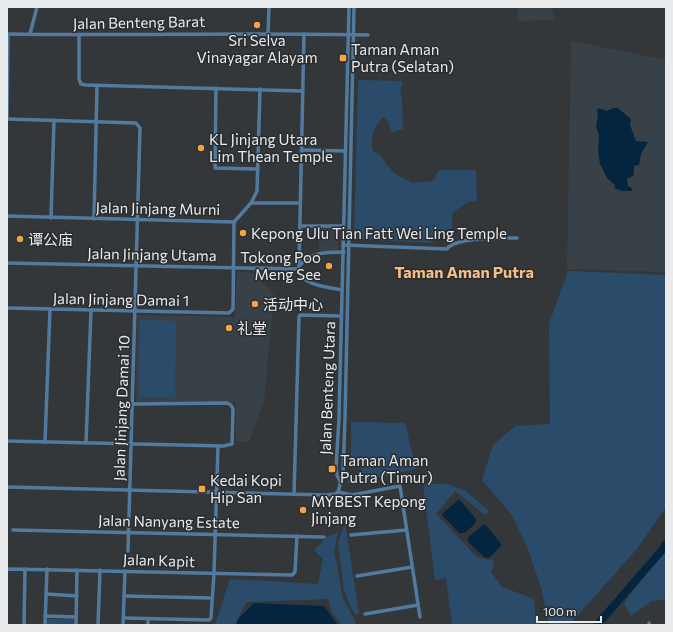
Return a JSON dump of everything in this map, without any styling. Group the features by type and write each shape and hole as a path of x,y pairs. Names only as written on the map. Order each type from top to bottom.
{"street":[{"path":"30,34 37,7"},
{"path":"268,34 269,7"},
{"name":"Jalan Benteng Utara","path":"338,492 341,486 336,468 349,7"},
{"name":"Jalan Benteng Utara","path":"340,481 343,474 345,418 354,77 354,7"},
{"path":"8,34 7,118 96,122"},
{"name":"Jalan Benteng Barat","path":"8,34 368,35"},
{"path":"304,34 298,268 300,275 306,281 315,285 342,290"},
{"path":"79,35 78,79 81,84 97,86 303,91"},
{"path":"347,77 354,77"},
{"path":"94,219 97,86"},
{"path":"216,88 215,168 258,169"},
{"path":"260,89 257,191 251,203 300,203"},
{"path":"51,218 54,120"},
{"name":"Jalan Jinjang Damai 10","path":"96,122 136,123 140,128 128,551"},
{"path":"302,150 345,151"},
{"name":"Jalan Jinjang Murni","path":"7,216 234,222 251,203"},
{"path":"234,222 234,268"},
{"path":"300,226 343,226"},
{"path":"343,245 447,249 449,246 458,242 480,239 517,238"},
{"path":"298,268 310,256 319,253 349,252"},
{"name":"Jalan Jinjang Utama","path":"7,263 298,268"},
{"name":"Jalan Jinjang Damai 1","path":"7,308 229,313 233,309 234,268"},
{"path":"45,442 50,309"},
{"path":"86,443 91,310"},
{"path":"294,494 299,316 341,316"},
{"path":"7,441 218,446 232,444 232,409 231,405 227,403 133,404"},
{"path":"124,618 209,620 212,615 218,446"},
{"path":"7,487 327,495 338,492 352,495 400,486 420,617"},
{"name":"Jalan Nanyang Estate","path":"13,530 324,537"},
{"path":"351,535 406,530"},
{"name":"Jalan Kapit","path":"7,570 47,569 292,575 295,572 297,536"},
{"path":"357,576 412,567"},
{"path":"24,625 25,569"},
{"path":"45,625 47,569"},
{"path":"76,625 78,570"},
{"path":"98,625 100,570"},
{"path":"123,625 125,571"},
{"path":"46,594 77,596"},
{"path":"124,596 212,598"},
{"path":"365,614 418,604"},
{"path":"45,616 76,617"},
{"path":"148,619 148,625"},
{"path":"170,619 170,625"},
{"path":"191,620 191,625"}],"shaded area":[{"path":"518,7 551,7 555,20 518,21"},
{"path":"571,41 666,60 666,272 567,269"},
{"path":"358,80 403,81 400,90 402,100 403,129 392,132 387,120 383,117 377,125 372,137 373,151 381,156 392,172 412,183 433,181 439,170 476,170 477,201 468,202 452,213 452,228 435,233 432,243 354,239"},
{"path":"599,108 607,111 613,108 618,108 631,119 630,125 636,141 648,142 641,154 639,165 634,166 634,175 627,179 628,186 632,188 632,191 622,191 614,188 615,185 607,178 600,164 598,152 599,135 596,127 598,115 597,110"},
{"path":"319,227 339,227 338,251 319,251"},
{"path":"568,271 666,275 666,507 636,550 569,625 549,625 541,587 527,547 512,515 482,480 493,445 515,426 550,424 549,324"},
{"path":"237,272 253,273 274,295 264,402 249,442 236,441 236,402 136,402 137,315 235,317"},
{"path":"140,320 176,321 175,397 139,397"},
{"path":"351,422 405,423 416,469 348,484 348,475 361,473 361,457 351,457"},
{"path":"424,484 447,484 464,490 489,511 485,515 455,491 436,514 477,557 489,560 492,558 494,564 491,572 502,587 534,599 536,625 452,625 446,578 435,580"},
{"path":"458,500 461,501 476,519 476,522 464,533 459,533 442,515"},
{"path":"345,523 359,613 356,615 350,606 344,590 338,543"},
{"path":"483,525 486,525 501,544 501,546 490,557 487,558 468,542 468,537"},
{"path":"338,532 334,551 342,596 357,625 342,625 332,613 328,599 246,602 235,625 214,625 230,579 318,584 323,559 314,550 327,537"},
{"path":"666,547 666,599 652,601 631,616 624,603"},
{"path":"254,603 324,606 338,625 236,625 238,619"},
{"path":"47,619 74,619 74,625 47,625"}],"waterway":[{"path":"597,625 666,544"}],"place":[{"name":"Sri Selva Vinayagar Alayam","path":"257,25"},
{"name":"Taman Aman Putra (Selatan)","path":"343,58"},
{"name":"KL Jinjang Utara Lim Thean Temple","path":"201,148"},
{"name":"Kepong Ulu Tian Fatt Wei Ling Temple","path":"243,233"},
{"name":"谭公庙","path":"20,239"},
{"name":"Tokong Poo Meng See","path":"329,266"},
{"name":"活动中心","path":"255,304"},
{"name":"礼堂","path":"229,328"},
{"name":"Taman Aman Putra (Timur)","path":"332,469"},
{"name":"Kedai Kopi Hip San","path":"202,489"},
{"name":"MYBEST Kepong Jinjang","path":"303,510"}],"district":[{"name":"Taman Aman Putra","path":"464,271"}]}
